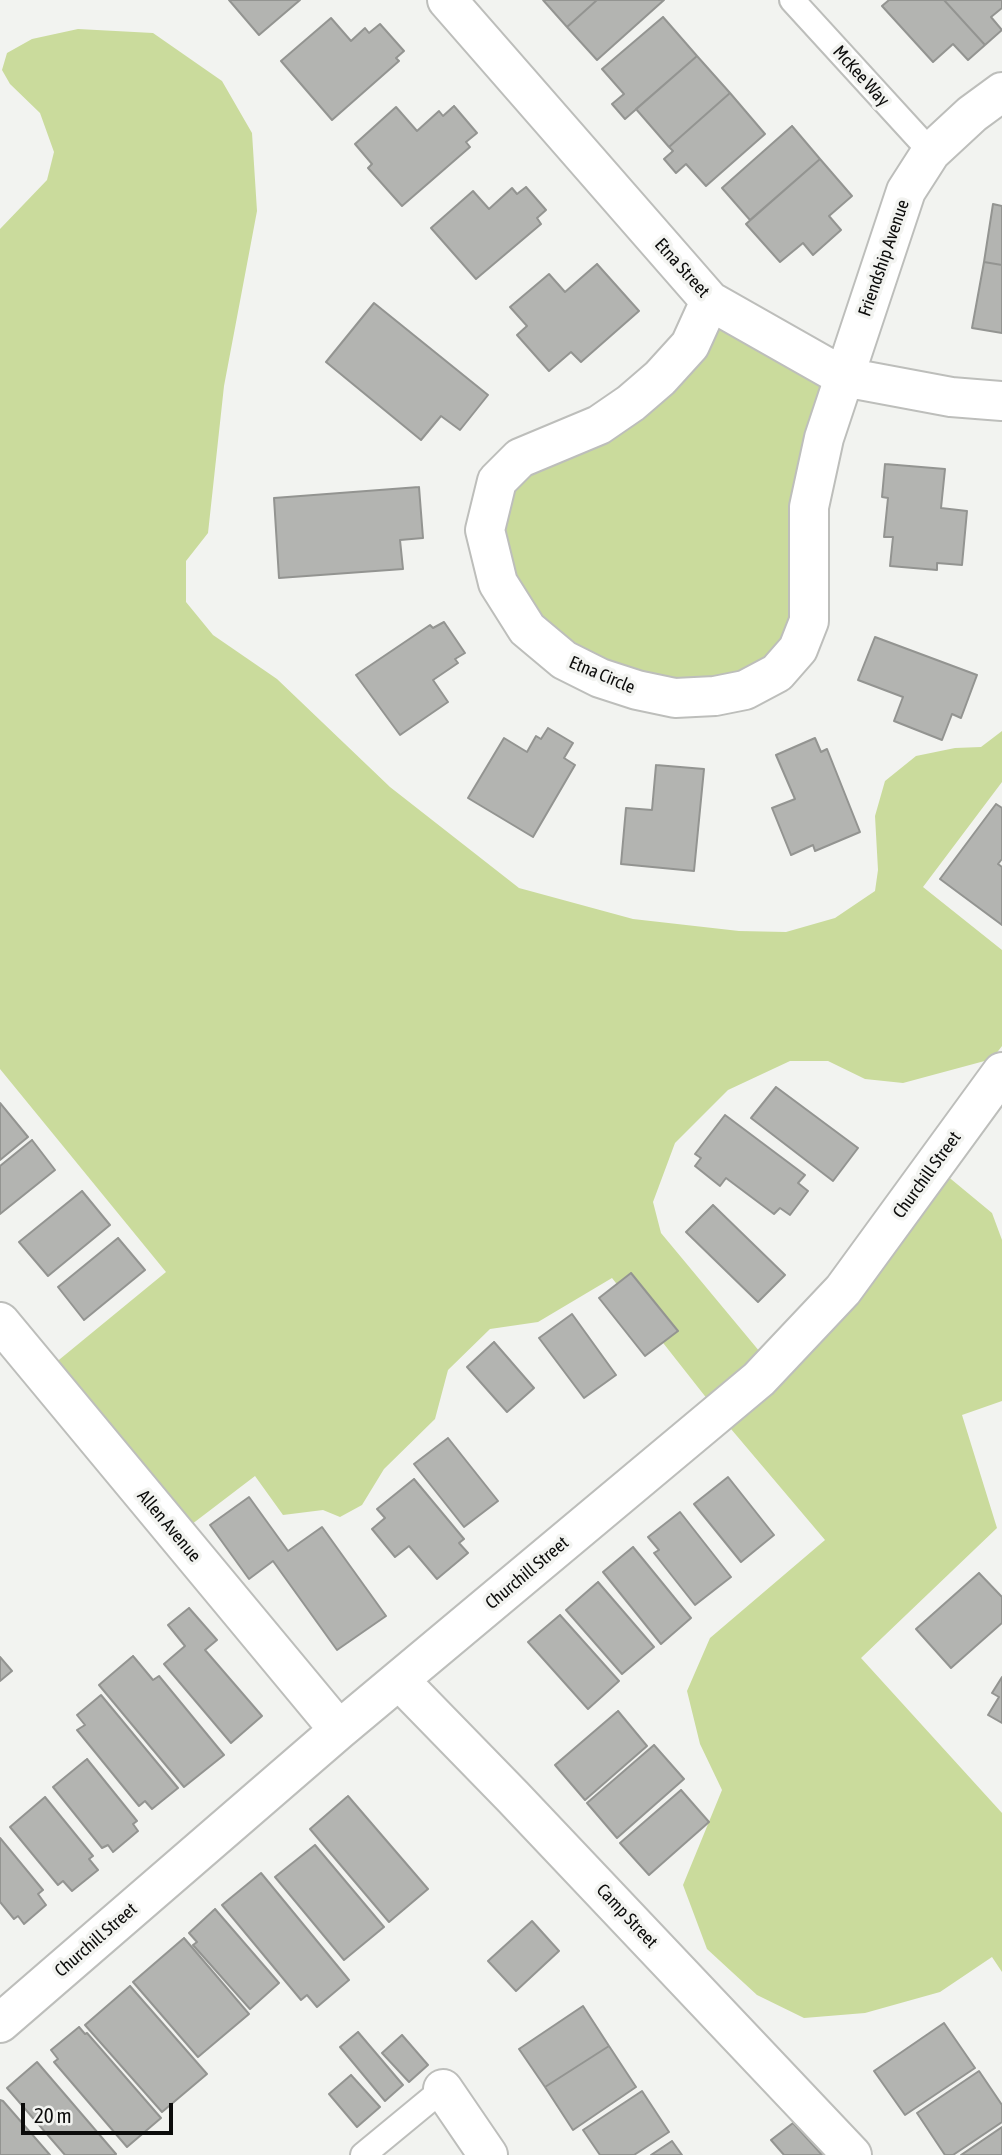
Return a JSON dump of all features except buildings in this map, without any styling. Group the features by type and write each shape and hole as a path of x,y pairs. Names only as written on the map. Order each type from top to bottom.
{"street":[{"name":"Etna Street","path":"447,0 710,301 844,377 951,397 1002,401"},
{"name":"Friendship Avenue","path":"844,377 906,191 931,152 972,114 1002,92"},
{"name":"Etna Circle","path":"710,301 690,345 660,378 631,403 599,425 520,458 497,481 485,530 498,583 527,629 564,660 600,678 675,698 715,696 745,690 777,673 798,649 808,621 810,507 824,438 844,377"},
{"name":"Churchill Street","path":"0,2023 339,1730 759,1379 843,1290 1002,1072"},
{"name":"Allen Avenue","path":"0,1322 339,1730"},
{"name":"Camp Street","path":"399,1680 852,2155"},
{"path":"443,2089 488,2155"}],"lane":[{"name":"McKee Way","path":"792,0 931,152"},
{"path":"363,2155 443,2089"}],"green space":[{"path":"78,29 153,33 222,81 252,133 257,211 224,386 208,533 186,561 186,602 213,635 277,679 390,787 519,888 633,919 739,931 786,932 835,918 875,891 878,870 875,816 885,781 916,756 955,748 981,747 1002,731 1002,782 923,887 1002,950 1002,1046 992,1059 903,1083 865,1079 828,1061 790,1061 728,1090 675,1143 653,1202 661,1233 760,1352 708,1400 612,1278 538,1322 490,1329 448,1370 435,1419 384,1469 362,1505 340,1517 323,1510 283,1515 255,1476 179,1534 43,1373 166,1272 0,1069 0,229 47,180 54,152 40,113 10,84 2,70 7,53 32,39"},
{"path":"710,301 844,377 809,621 745,690 600,678 498,583 497,481 599,425"},
{"path":"934,1165 992,1213 1002,1240 1002,1401 962,1415 997,1528 861,1658 1002,1813 1002,1972 992,1957 940,1992 865,2013 804,2018 757,1995 707,1949 683,1885 722,1790 700,1744 687,1691 710,1638 825,1540 720,1416"}]}
